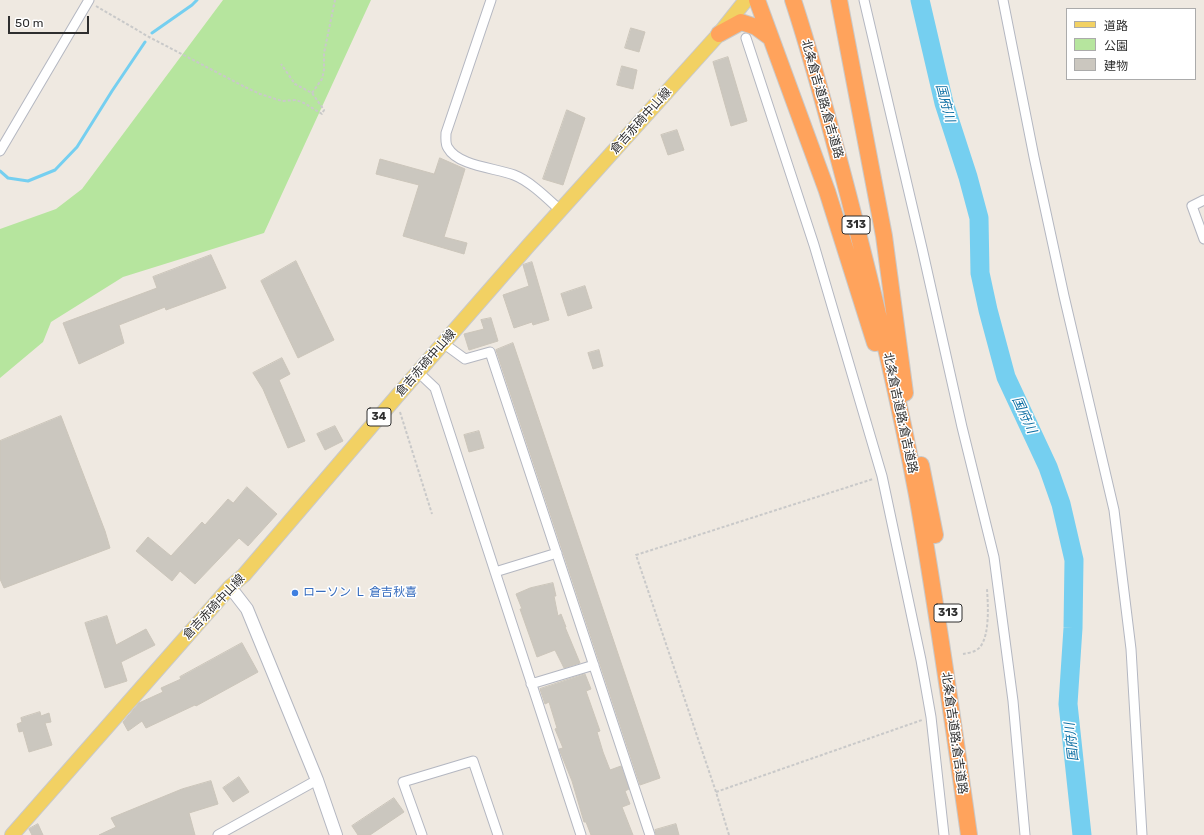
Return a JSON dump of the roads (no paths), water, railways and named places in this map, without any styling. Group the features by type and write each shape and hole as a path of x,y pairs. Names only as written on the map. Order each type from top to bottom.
{"highway":[{"path":"757,0 827,191 862,298 908,452"},
{"name":"北条倉吉道路;倉吉道路","path":"793,0 825,106 866,261 908,452 953,717 968,835"},
{"name":"北条倉吉道路;倉吉道路","path":"805,0 837,110 874,258 927,491 963,716 978,835"},
{"path":"840,0 884,236 905,393"},
{"path":"719,34 741,22 756,27 771,38"}],"main road":[{"name":"倉吉赤碕中山線","path":"12,835 230,587 244,575 443,343 719,34 746,0"}],"street":[{"path":"0,151 88,0"},
{"path":"491,0 446,133 447,147 454,155 462,160 516,176 542,194 561,210"},
{"path":"864,0 962,427 994,557 1012,702 1024,835"},
{"path":"1003,0 1034,156 1114,510 1131,649 1142,835"},
{"path":"746,38 814,245 882,476 921,660 930,717 944,835"},
{"path":"1204,200 1192,206 1204,239"},
{"path":"443,343 465,359 490,352 650,835"},
{"path":"418,372 435,388 581,835"},
{"path":"495,572 557,553"},
{"path":"230,587 247,609 317,780 336,835"},
{"path":"532,684 594,665"},
{"path":"422,835 403,782 473,762 498,835"},
{"path":"218,835 317,780"}],"waterway":[{"path":"152,33 197,0"},
{"name":"国府川","path":"920,0 944,103 968,177 979,218 980,273 988,310 1006,377 1048,467 1061,504 1074,560 1073,628 1068,704 1082,835"},
{"path":"0,171 8,178 28,181 55,170 77,147 145,42"}],"place":[{"name":"ローソン Ｌ 倉吉秋喜","path":"295,593"}]}
